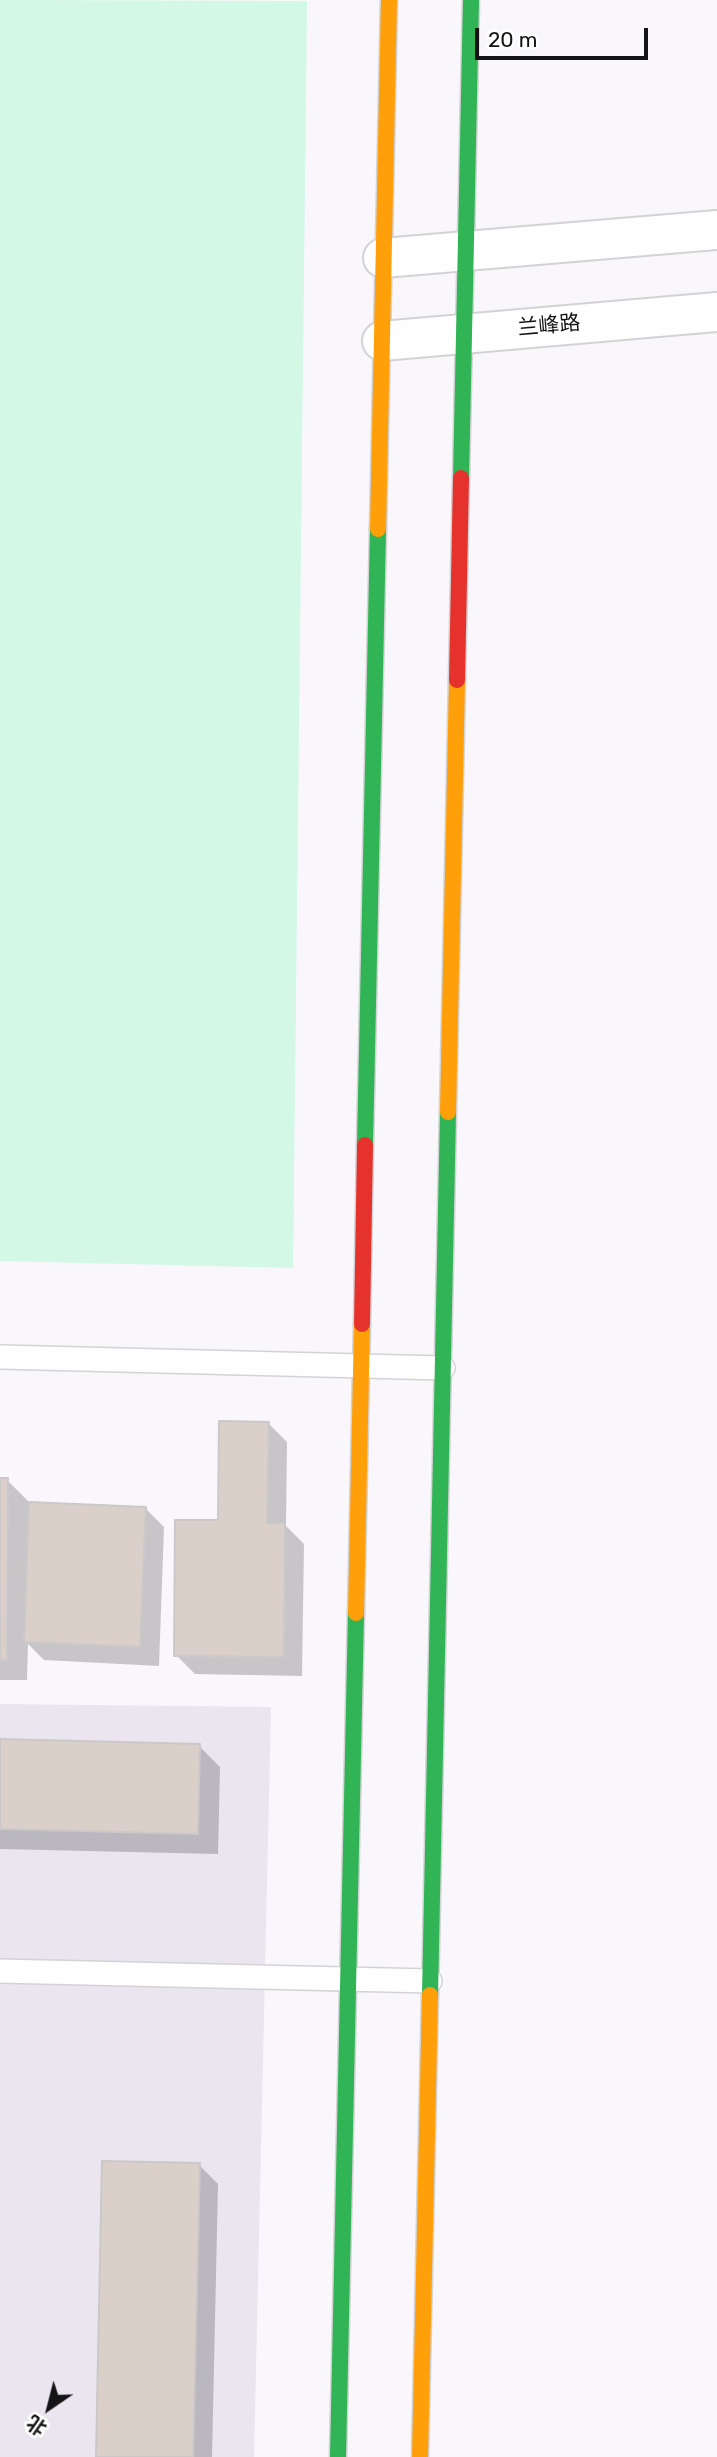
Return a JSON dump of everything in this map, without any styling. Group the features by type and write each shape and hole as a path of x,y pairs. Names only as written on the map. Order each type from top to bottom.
{"street":[{"path":"338,2457 389,0"},
{"path":"420,2457 471,0"},
{"path":"383,258 717,230"},
{"name":"兰峰路","path":"382,341 717,312"}],"lane":[{"path":"0,1357 443,1368"},
{"path":"0,1971 430,1981"}],"shaded area":[{"path":"0,1704 271,1707 254,2457 0,2457"}],"green space":[{"path":"0,0 307,1 293,1268 0,1261"}],"building":[{"path":"219,1421 269,1422 267,1523 285,1523 284,1657 174,1656 175,1520 218,1520"},
{"path":"0,1478 8,1478 7,1660 0,1660"},
{"path":"29,1502 146,1507 140,1647 24,1642"},
{"path":"0,1739 200,1744 198,1834 0,1829"},
{"path":"102,2161 200,2163 193,2457 96,2457"}],"traffic: fast":[{"path":"461,478 471,0"},
{"path":"365,1145 378,529"},
{"path":"430,1995 448,1112"},
{"path":"338,2457 356,1613"}],"traffic: slow":[{"path":"378,529 389,0"},
{"path":"448,1112 457,680"},
{"path":"356,1613 362,1324"},
{"path":"420,2457 430,1995"}],"traffic: jam":[{"path":"457,680 461,478"},
{"path":"362,1324 365,1145"}]}
